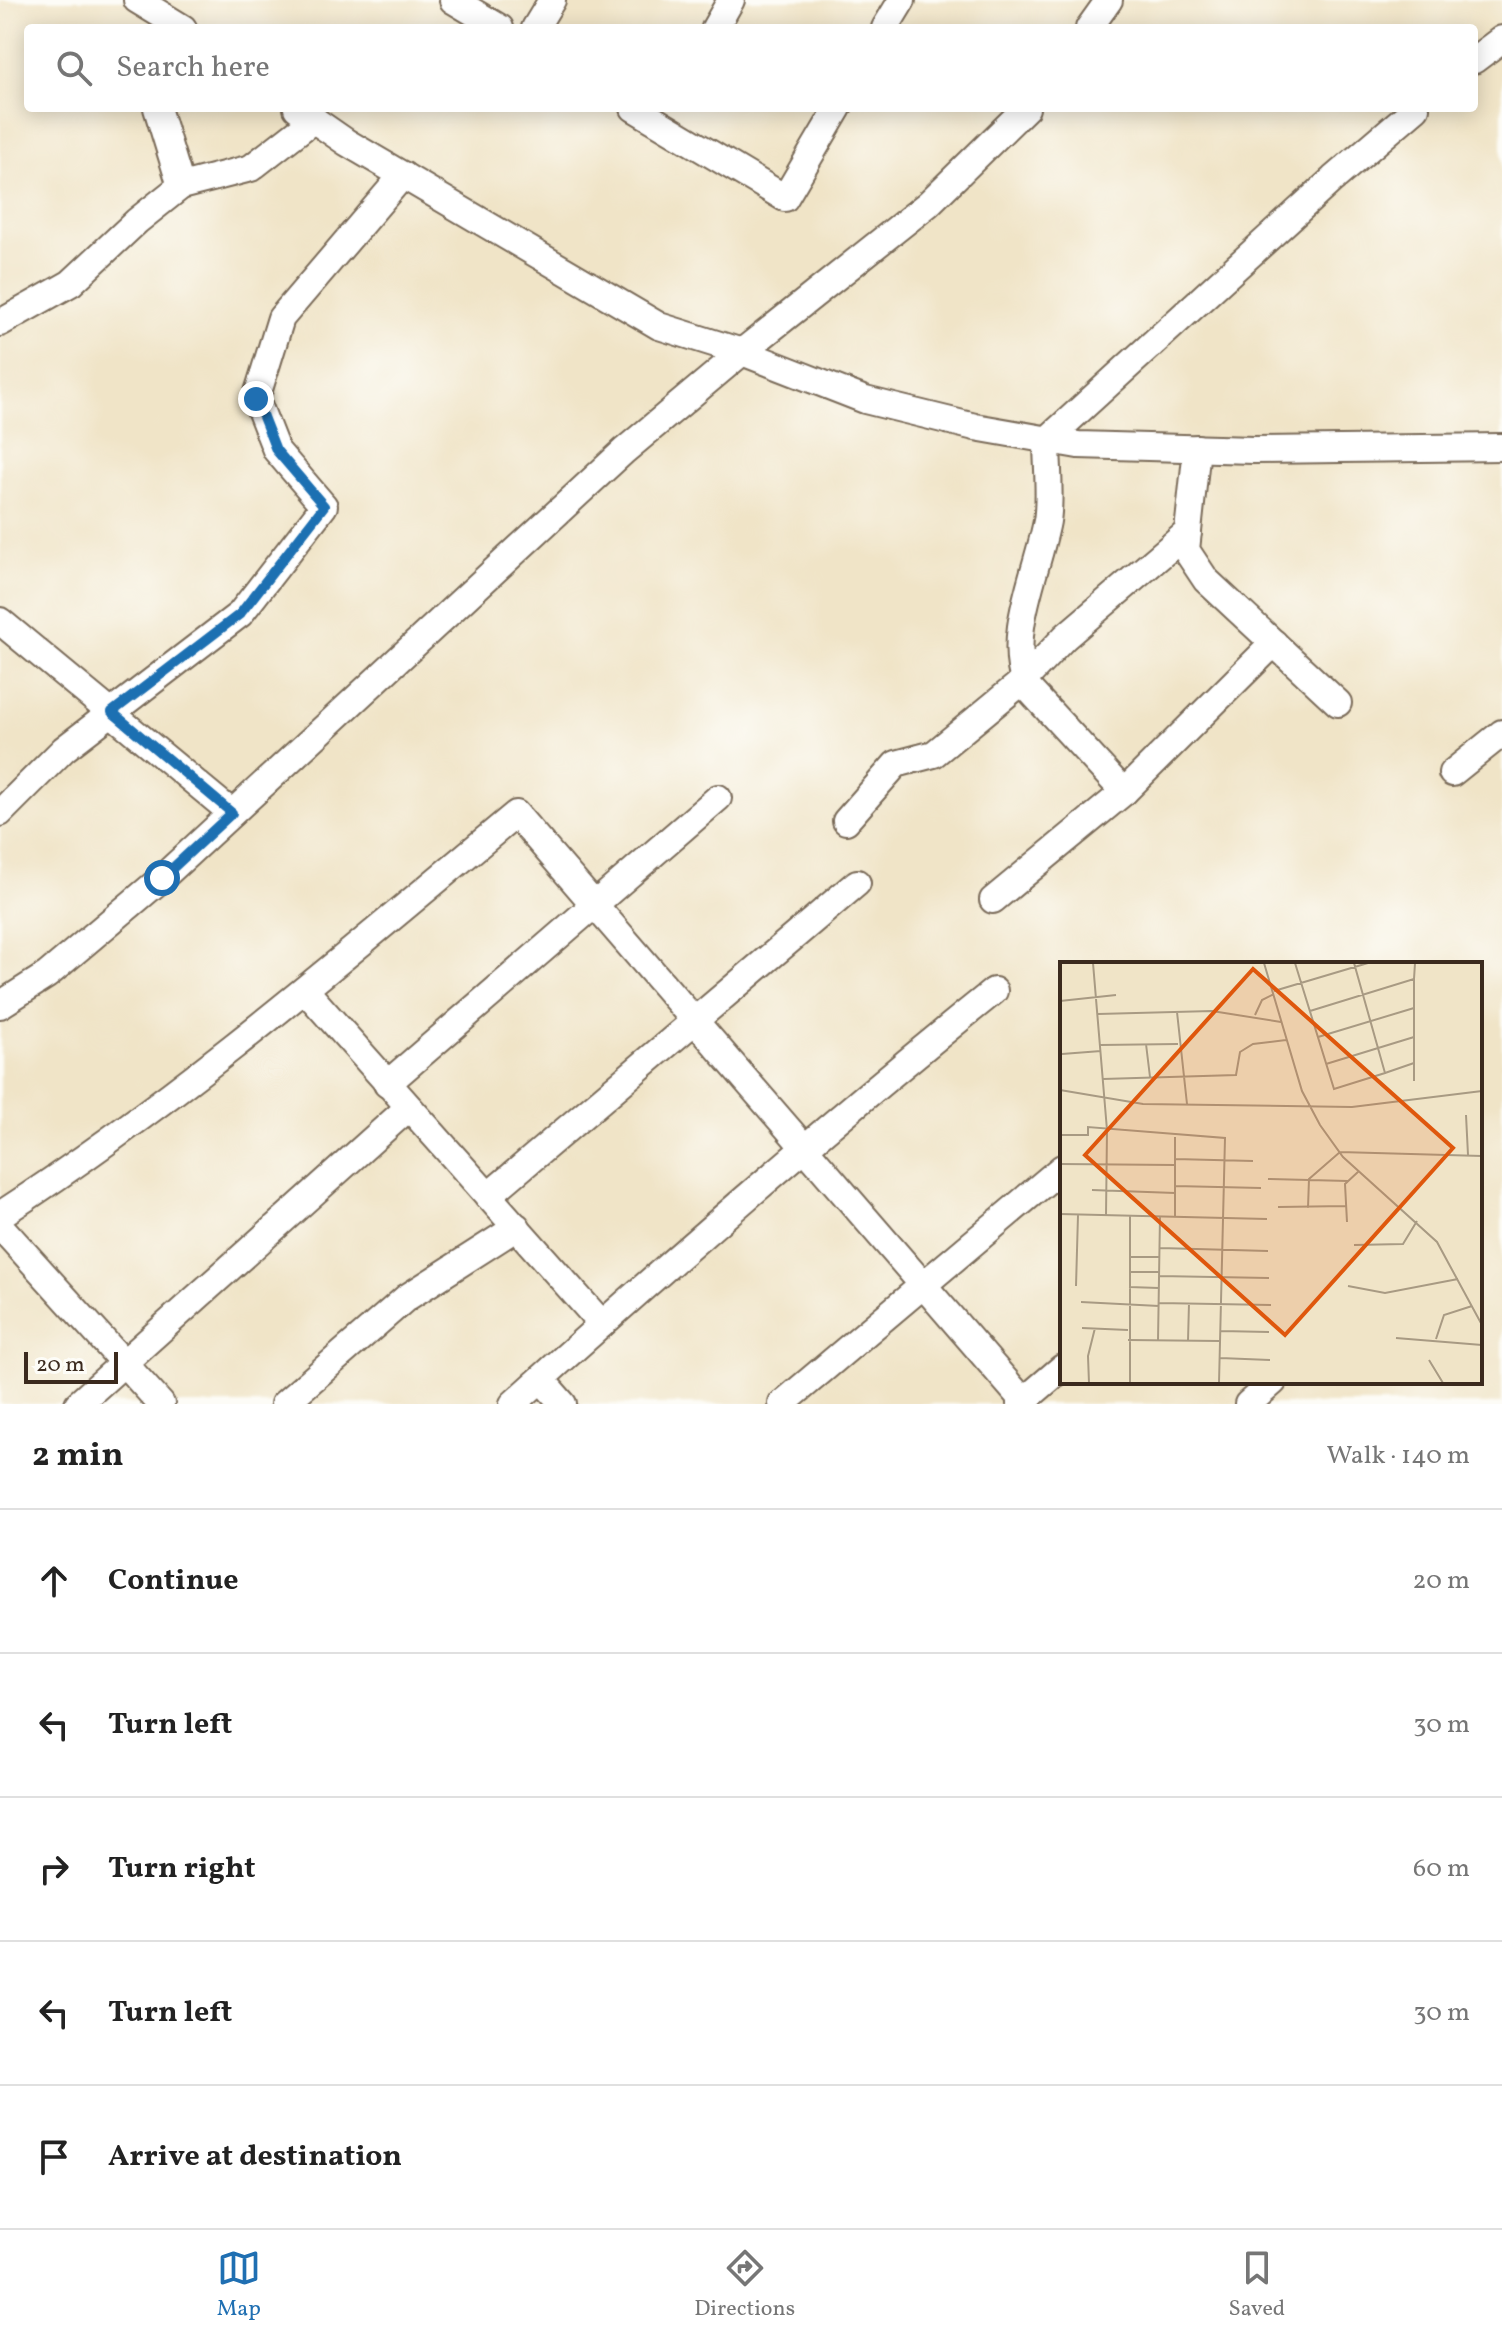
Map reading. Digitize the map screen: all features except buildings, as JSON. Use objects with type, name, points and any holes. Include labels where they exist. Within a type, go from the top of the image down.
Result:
[{"type":"street","points":[[137,0],[179,20]]},
{"type":"street","points":[[453,0],[493,24]]},
{"type":"street","points":[[537,24],[552,0]]},
{"type":"street","points":[[717,24],[731,0]]},
{"type":"street","points":[[887,24],[902,0]]},
{"type":"street","points":[[1092,24],[1109,0]]},
{"type":"street","points":[[1478,57],[1502,39]]},
{"type":"street","points":[[158,112],[181,186]]},
{"type":"street","points":[[663,115],[785,198],[836,112]]},
{"type":"street","points":[[0,1005],[47,975],[162,878],[624,451],[742,352],[928,204],[1022,112]]},
{"type":"street","points":[[1124,792],[1026,686],[1018,666],[1022,620],[1047,518],[1047,440],[1333,179],[1411,112]]},
{"type":"street","points":[[0,323],[71,283],[137,221],[181,186],[251,168],[306,114],[659,326],[742,352],[865,400],[975,427],[1078,445],[1197,448],[1502,447]]},
{"type":"street","points":[[0,813],[64,749],[240,614],[324,506],[276,450],[256,399],[281,318],[403,175]]},
{"type":"street","points":[[1197,448],[1186,550],[1206,580],[1338,703]]},
{"type":"street","points":[[846,821],[896,764],[934,754],[1024,680],[1065,637],[1188,532]]},
{"type":"street","points":[[0,621],[232,813]]},
{"type":"street","points":[[993,900],[1124,792],[1274,643]]},
{"type":"street","points":[[1452,773],[1502,733]]},
{"type":"street","points":[[387,1084],[718,798]]},
{"type":"street","points":[[0,1215],[224,1056],[516,814],[1023,1403],[1060,1370]]},
{"type":"street","points":[[488,1196],[857,883]]},
{"type":"street","points":[[305,990],[602,1324]]},
{"type":"street","points":[[513,1404],[805,1148],[994,991]]},
{"type":"street","points":[[78,1404],[408,1108]]},
{"type":"street","points":[[782,1404],[1060,1170]]},
{"type":"street","points":[[0,1226],[161,1404]]},
{"type":"street","points":[[284,1404],[406,1298],[517,1227]]},
{"type":"street","points":[[541,1379],[563,1404]]},
{"type":"street","points":[[1248,1404],[1271,1384]]},
{"type":"route","points":[[162,878],[232,813],[112,712],[240,614],[324,506],[276,450],[256,399]]}]
